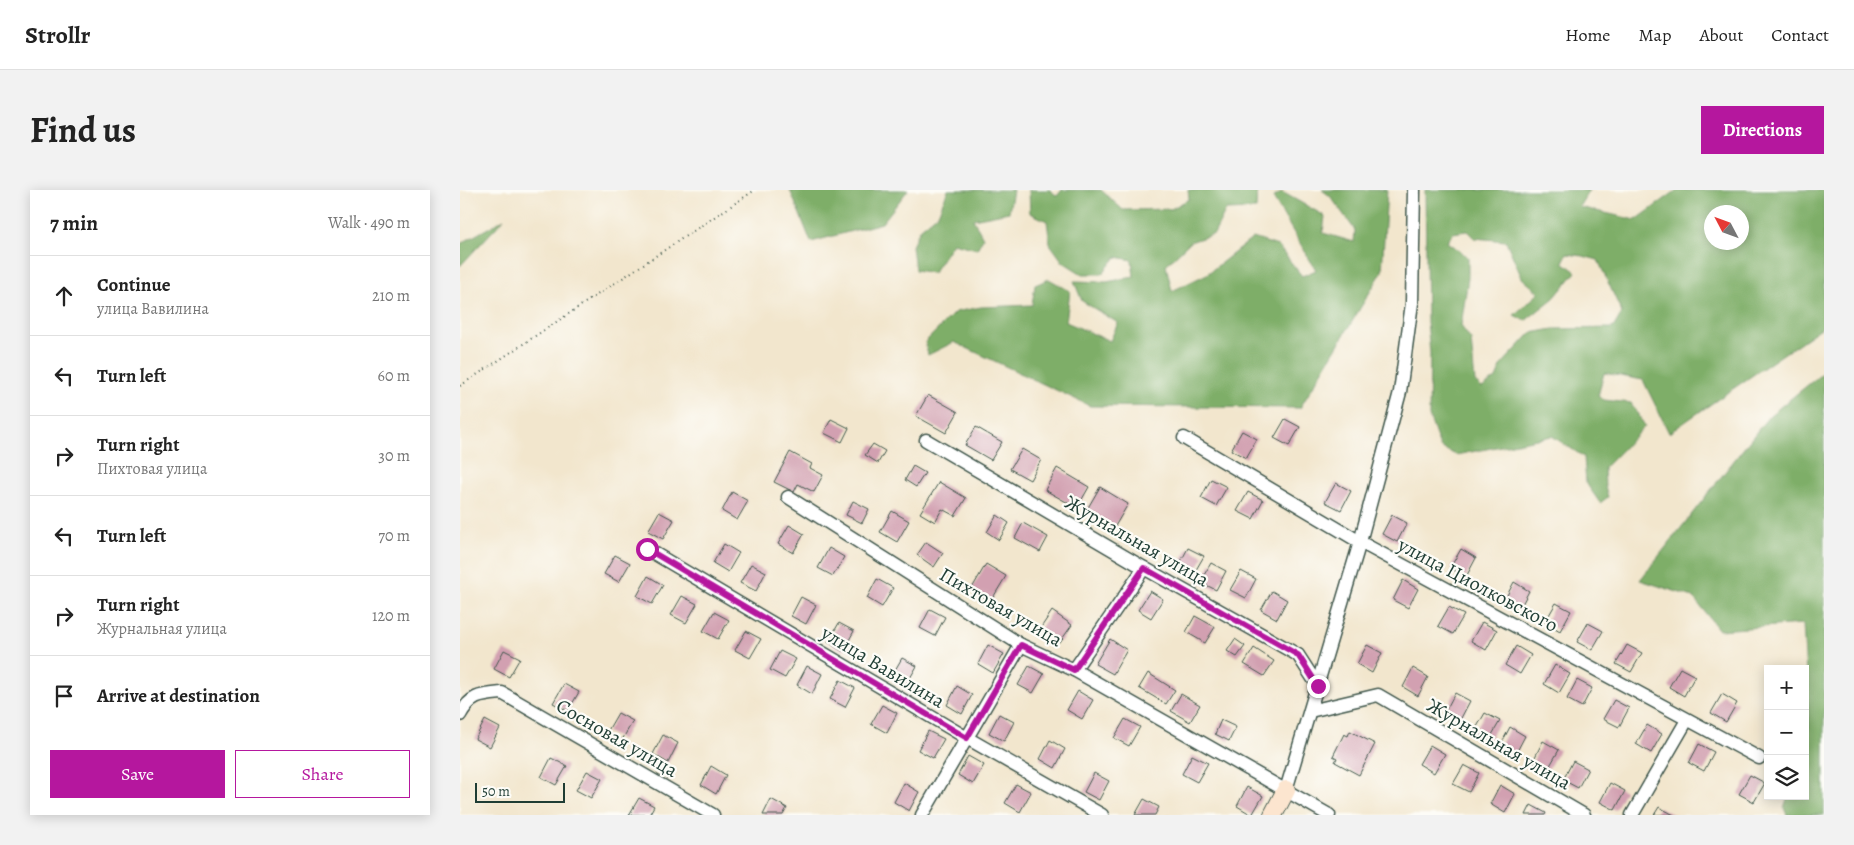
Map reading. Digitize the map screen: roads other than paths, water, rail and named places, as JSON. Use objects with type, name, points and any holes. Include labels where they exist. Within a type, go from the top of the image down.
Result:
[{"type":"street","points":[[1273,815],[1286,790],[1318,686],[1360,542],[1400,392],[1412,303],[1414,190]]},
{"type":"street","name":"улица Циолковского","points":[[1184,438],[1360,542],[1758,758]]},
{"type":"street","name":"Журнальная улица","points":[[926,440],[1144,568],[1298,655],[1318,686]]},
{"type":"street","name":"Пихтовая улица","points":[[788,498],[1021,645],[1074,670],[1330,815]]},
{"type":"street","name":"улица Вавилина","points":[[647,549],[967,738],[1102,815]]},
{"type":"street","points":[[1074,670],[1144,568]]},
{"type":"street","points":[[922,815],[1021,645]]},
{"type":"street","name":"Сосновая улица","points":[[460,715],[465,706],[478,695],[502,693],[713,815]]},
{"type":"street","name":"Журнальная улица","points":[[1310,711],[1378,694],[1584,815]]},
{"type":"street","points":[[1632,815],[1687,720]]}]
